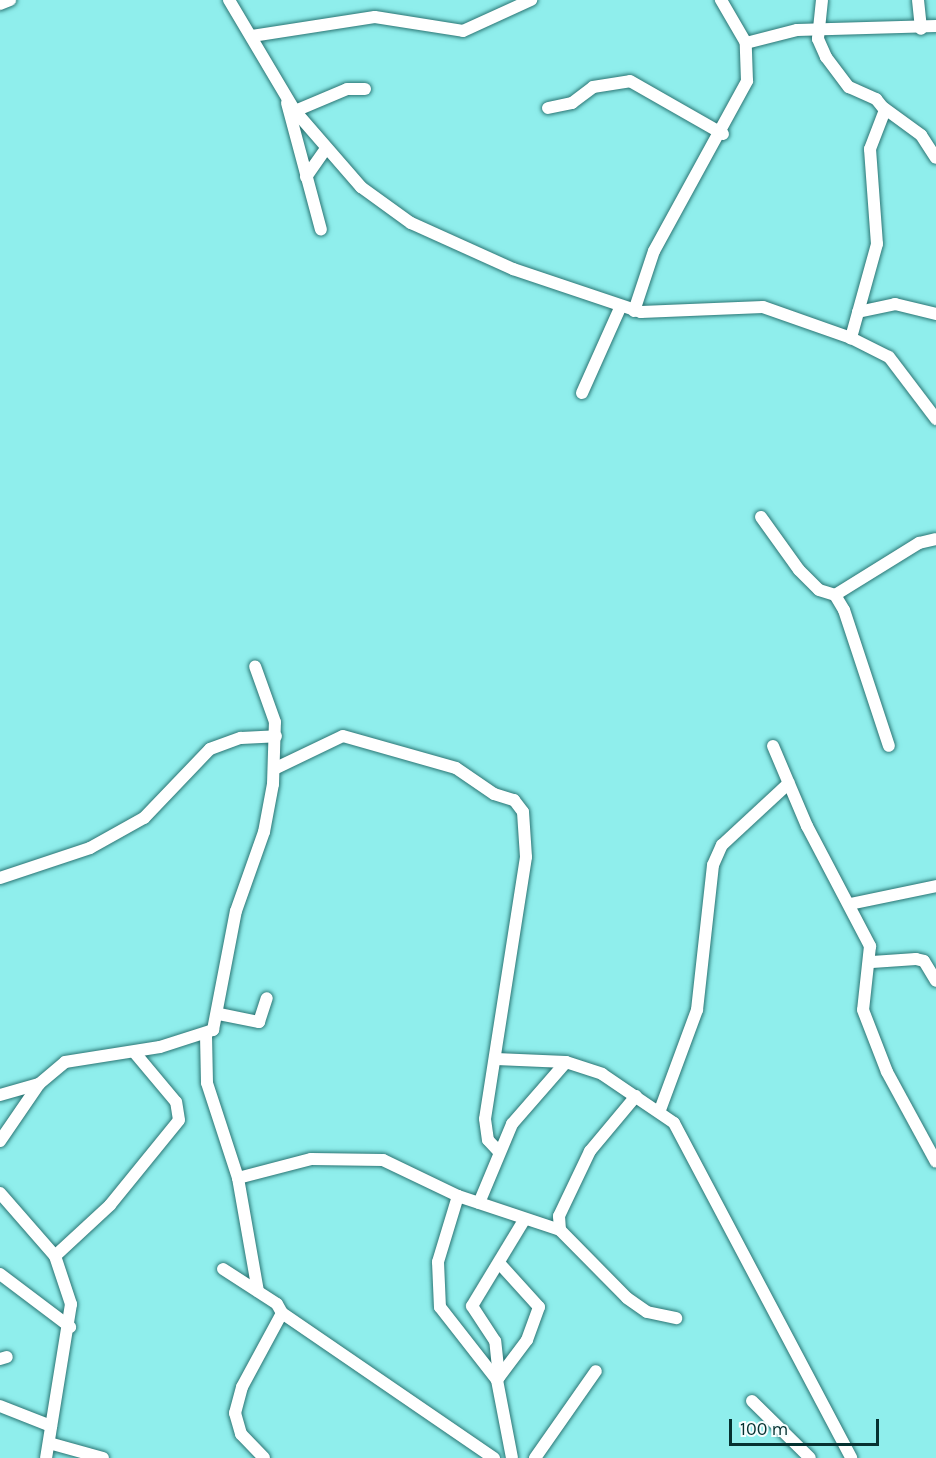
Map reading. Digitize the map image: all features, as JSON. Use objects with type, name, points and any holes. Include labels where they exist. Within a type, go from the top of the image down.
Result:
[{"type":"street","points":[[0,4],[10,0]]},
{"type":"street","points":[[229,0],[295,111],[361,187],[411,223],[513,269],[634,310],[763,308],[851,338],[890,357],[936,419]]},
{"type":"street","points":[[252,36],[375,17],[463,31],[531,0]]},
{"type":"street","points":[[634,310],[654,251],[723,134],[747,81],[746,43],[721,0]]},
{"type":"street","points":[[822,0],[820,45],[839,76],[921,135],[936,158]]},
{"type":"street","points":[[918,0],[921,29]]},
{"type":"street","points":[[746,43],[788,31],[921,29],[936,26]]},
{"type":"street","points":[[548,108],[572,103],[593,87],[630,81],[723,134]]},
{"type":"street","points":[[295,111],[347,89],[365,89]]},
{"type":"street","points":[[285,96],[321,230]]},
{"type":"street","points":[[851,338],[879,233],[870,154],[884,108]]},
{"type":"street","points":[[306,177],[326,148]]},
{"type":"street","points":[[858,312],[898,304],[936,314]]},
{"type":"street","points":[[582,393],[621,306]]},
{"type":"street","points":[[761,518],[806,577],[819,590],[836,595],[918,543],[936,539]]},
{"type":"street","points":[[836,595],[889,746]]},
{"type":"street","points":[[255,666],[272,708],[276,736],[274,769],[264,832],[236,911],[219,1014],[206,1035],[207,1083],[238,1178],[258,1291]]},
{"type":"street","points":[[0,878],[90,848],[149,814],[210,749],[241,738],[276,736]]},
{"type":"street","points":[[274,769],[343,736],[456,768],[519,806],[528,838],[485,1132],[499,1152]]},
{"type":"street","points":[[773,746],[789,783],[850,904],[872,962],[864,998],[866,1020],[887,1072],[936,1162]]},
{"type":"street","points":[[660,1110],[697,1010],[713,865],[722,845],[789,783]]},
{"type":"street","points":[[850,904],[936,886]]},
{"type":"street","points":[[872,962],[916,959],[936,981]]},
{"type":"street","points":[[219,1014],[260,1022],[267,998]]},
{"type":"street","points":[[0,1141],[39,1084],[65,1062],[134,1052],[206,1035]]},
{"type":"street","points":[[55,1256],[110,1205],[179,1120],[176,1102],[134,1052]]},
{"type":"street","points":[[496,1059],[566,1062],[602,1074],[660,1110],[674,1123],[850,1458]]},
{"type":"street","points":[[479,1203],[499,1152],[526,1102],[566,1062]]},
{"type":"street","points":[[0,1095],[39,1084]]},
{"type":"street","points":[[560,1230],[559,1216],[590,1151],[636,1096]]},
{"type":"street","points":[[238,1178],[345,1156],[383,1160],[458,1196],[524,1220],[560,1230],[627,1298],[647,1312],[676,1318]]},
{"type":"street","points":[[0,1193],[55,1256],[71,1304],[70,1328],[46,1458]]},
{"type":"street","points":[[458,1196],[438,1262],[440,1307],[498,1378]]},
{"type":"street","points":[[512,1458],[509,1419],[498,1378],[495,1341],[471,1306],[500,1264],[524,1220]]},
{"type":"street","points":[[498,1378],[527,1340],[539,1307],[500,1264]]},
{"type":"street","points":[[223,1269],[258,1291],[282,1313],[494,1458]]},
{"type":"street","points":[[0,1274],[70,1328]]},
{"type":"street","points":[[264,1458],[241,1434],[235,1413],[242,1387],[282,1313]]},
{"type":"street","points":[[535,1458],[596,1371]]},
{"type":"street","points":[[752,1401],[810,1458]]},
{"type":"street","points":[[0,1406],[51,1426]]},
{"type":"street","points":[[49,1443],[103,1458]]}]
